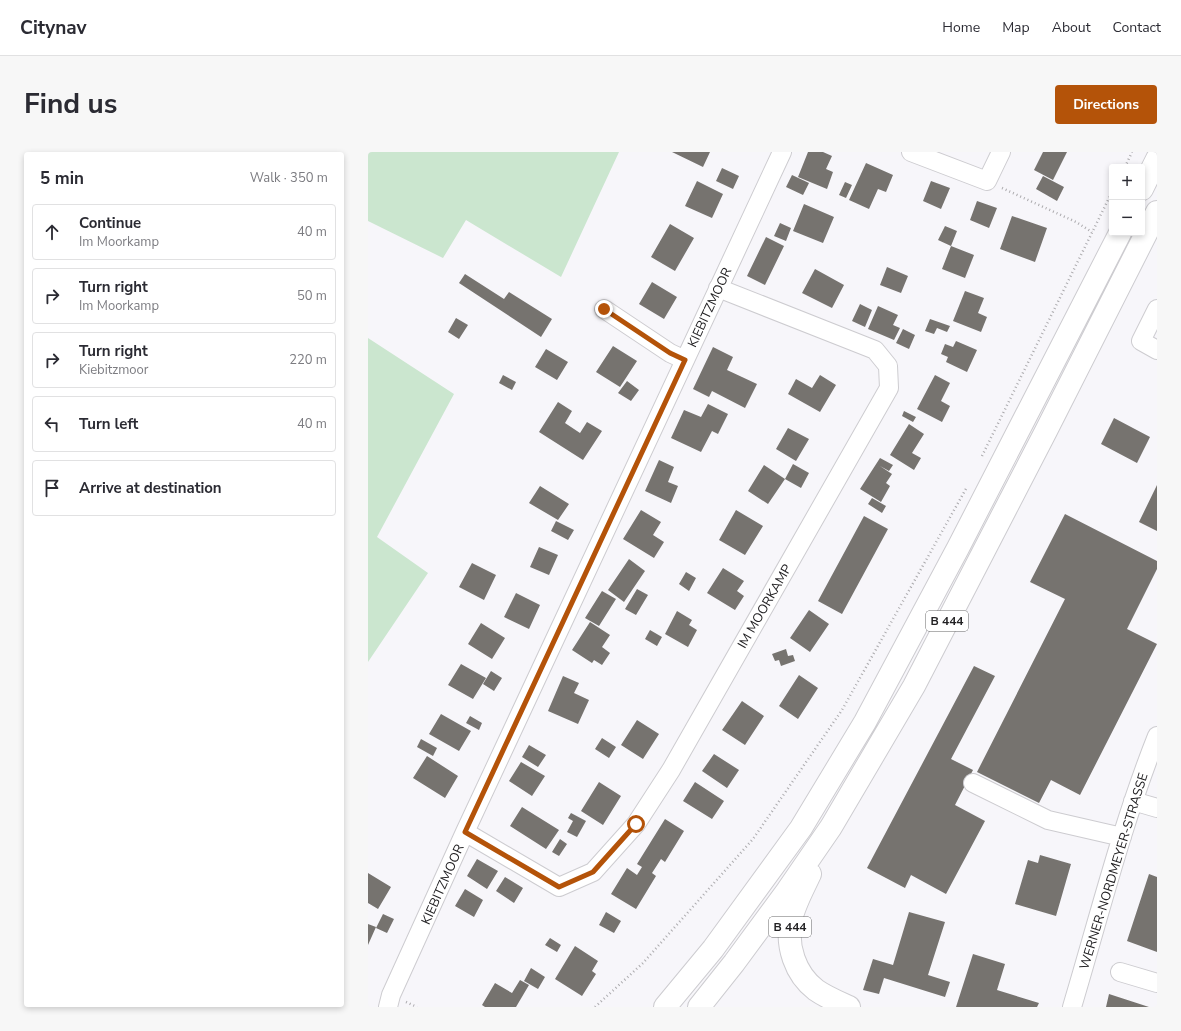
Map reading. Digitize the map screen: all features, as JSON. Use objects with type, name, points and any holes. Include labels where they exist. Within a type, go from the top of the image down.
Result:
[{"type":"highway","points":[[1145,183],[1157,159]]},
{"type":"highway","name":"B 444","points":[[699,1007],[769,915],[831,827],[914,686],[1157,212]]},
{"type":"highway","name":"B 444","points":[[670,1001],[713,949],[801,828],[865,722],[958,548],[1118,236]]},
{"type":"highway","name":"B 444","points":[[831,827],[794,909],[790,931],[790,943],[796,965],[808,982],[824,995],[849,1007]]},
{"type":"highway","points":[[653,1007],[670,1001]]},
{"type":"street","name":"KIEBITZMOOR","points":[[388,1007],[465,832],[782,152]]},
{"type":"street","points":[[912,152],[987,181],[1001,152]]},
{"type":"street","name":"IM MOORKAMP","points":[[465,832],[559,887],[593,872],[636,824],[671,770],[889,388],[888,366],[875,350],[718,288]]},
{"type":"street","points":[[604,309],[670,353],[685,360]]},
{"type":"street","points":[[1157,309],[1141,341],[1157,350]]},
{"type":"street","name":"WERNER-NORDMEYER-STRASSE","points":[[1072,1007],[1133,801],[1157,736]]},
{"type":"street","points":[[973,783],[1048,820],[1122,837]]},
{"type":"street","points":[[1133,801],[1157,808]]},
{"type":"street","points":[[1120,972],[1157,983]]},
{"type":"path","points":[[1126,164],[1132,152]]},
{"type":"path","points":[[987,181],[1076,222],[1092,232]]},
{"type":"path","points":[[980,461],[1109,198]]},
{"type":"path","points":[[595,1007],[643,963],[753,839],[842,710],[969,482]]},
{"type":"green space","points":[[368,152],[619,152],[561,277],[466,220],[443,258],[368,221]]},
{"type":"green space","points":[[368,338],[454,394],[377,537],[428,573],[368,662]]},
{"type":"building","points":[[672,152],[710,152],[703,167]]},
{"type":"building","points":[[808,152],[823,152],[832,156],[826,169],[833,172],[827,189],[798,177]]},
{"type":"building","points":[[1043,152],[1067,152],[1053,180],[1034,170]]},
{"type":"building","points":[[866,163],[893,175],[886,192],[878,189],[869,209],[849,200]]},
{"type":"building","points":[[722,168],[739,176],[733,189],[716,181]]},
{"type":"building","points":[[792,175],[809,183],[803,195],[786,187]]},
{"type":"building","points":[[1043,176],[1064,187],[1057,201],[1036,189]]},
{"type":"building","points":[[697,181],[723,194],[712,218],[685,206]]},
{"type":"building","points":[[931,181],[950,188],[941,209],[923,201]]},
{"type":"building","points":[[845,182],[852,185],[846,198],[839,195]]},
{"type":"building","points":[[977,201],[997,208],[989,228],[970,220]]},
{"type":"building","points":[[804,204],[834,217],[823,243],[793,231]]},
{"type":"building","points":[[1012,216],[1047,228],[1035,262],[1000,249]]},
{"type":"building","points":[[780,223],[791,228],[786,241],[774,236]]},
{"type":"building","points":[[670,224],[694,238],[675,271],[651,257]]},
{"type":"building","points":[[945,226],[957,231],[951,246],[938,240]]},
{"type":"building","points":[[766,237],[784,246],[765,285],[747,276]]},
{"type":"building","points":[[951,246],[974,255],[965,278],[942,269]]},
{"type":"building","points":[[887,267],[908,276],[901,293],[880,285]]},
{"type":"building","points":[[815,269],[844,285],[832,308],[802,293]]},
{"type":"building","points":[[465,274],[504,299],[509,292],[552,319],[541,337],[459,283]]},
{"type":"building","points":[[652,282],[677,297],[664,319],[639,304]]},
{"type":"building","points":[[965,291],[984,298],[978,313],[987,317],[981,332],[953,321]]},
{"type":"building","points":[[860,304],[872,310],[865,327],[852,321]]},
{"type":"building","points":[[878,306],[898,315],[893,325],[900,328],[894,340],[868,329]]},
{"type":"building","points":[[456,318],[468,325],[459,339],[448,332]]},
{"type":"building","points":[[930,319],[950,326],[947,332],[937,328],[934,334],[925,331]]},
{"type":"building","points":[[903,329],[915,335],[909,349],[896,343]]},
{"type":"building","points":[[956,341],[977,350],[967,372],[946,362],[948,357],[941,354],[945,344],[953,347]]},
{"type":"building","points":[[613,346],[637,361],[620,387],[596,372]]},
{"type":"building","points":[[713,347],[733,357],[727,370],[757,384],[745,408],[712,391],[709,397],[693,389]]},
{"type":"building","points":[[546,349],[568,362],[557,380],[535,367]]},
{"type":"building","points":[[503,375],[516,382],[512,390],[499,383]]},
{"type":"building","points":[[820,375],[836,385],[820,412],[788,394],[796,379],[812,388]]},
{"type":"building","points":[[935,375],[950,383],[941,401],[950,406],[942,422],[917,409]]},
{"type":"building","points":[[627,381],[639,390],[631,401],[618,393]]},
{"type":"building","points":[[558,402],[572,411],[565,423],[580,433],[587,422],[602,431],[583,460],[539,432]]},
{"type":"building","points":[[708,404],[728,414],[718,434],[712,431],[701,452],[671,438],[684,410],[701,417]]},
{"type":"building","points":[[904,411],[916,417],[913,422],[902,416]]},
{"type":"building","points":[[1114,418],[1150,437],[1137,463],[1101,444]]},
{"type":"building","points":[[909,424],[924,434],[912,453],[921,458],[914,470],[890,455]]},
{"type":"building","points":[[788,428],[809,439],[796,461],[776,449]]},
{"type":"building","points":[[880,458],[893,465],[889,471],[880,466],[892,474],[886,483],[890,486],[881,502],[860,489]]},
{"type":"building","points":[[659,460],[674,467],[668,482],[678,486],[671,503],[645,491]]},
{"type":"building","points":[[793,464],[809,473],[801,488],[785,479]]},
{"type":"building","points":[[764,465],[785,479],[768,504],[748,491]]},
{"type":"building","points":[[1157,485],[1157,531],[1139,522]]},
{"type":"building","points":[[540,486],[569,504],[558,520],[529,503]]},
{"type":"building","points":[[872,498],[886,506],[882,513],[868,504]]},
{"type":"building","points":[[641,510],[661,522],[653,535],[664,542],[654,558],[623,539]]},
{"type":"building","points":[[736,510],[763,526],[745,555],[719,540]]},
{"type":"building","points":[[1065,514],[1157,561],[1157,569],[1127,629],[1157,644],[1080,795],[1051,780],[1039,803],[977,772],[1065,599],[1030,582]]},
{"type":"building","points":[[864,516],[888,529],[842,614],[818,601]]},
{"type":"building","points":[[556,521],[574,530],[568,540],[551,531]]},
{"type":"building","points":[[539,547],[558,555],[549,575],[530,567]]},
{"type":"building","points":[[629,559],[645,571],[624,602],[608,590]]},
{"type":"building","points":[[472,563],[496,575],[484,600],[459,587]]},
{"type":"building","points":[[723,568],[744,581],[737,591],[744,596],[735,610],[707,593]]},
{"type":"building","points":[[686,572],[696,578],[689,591],[679,584]]},
{"type":"building","points":[[637,589],[648,595],[636,615],[625,609]]},
{"type":"building","points":[[602,591],[616,599],[599,626],[585,618]]},
{"type":"building","points":[[516,593],[540,605],[529,629],[504,617]]},
{"type":"building","points":[[809,610],[829,624],[810,652],[790,638]]},
{"type":"building","points":[[677,611],[692,620],[689,625],[697,630],[688,647],[665,634]]},
{"type":"building","points":[[590,622],[610,635],[602,647],[610,653],[602,665],[594,660],[592,663],[572,650]]},
{"type":"building","points":[[481,623],[505,638],[492,659],[468,644]]},
{"type":"building","points":[[650,630],[662,637],[657,646],[645,639]]},
{"type":"building","points":[[786,649],[788,656],[793,655],[795,661],[781,666],[779,660],[775,661],[772,654]]},
{"type":"building","points":[[461,664],[486,678],[473,699],[448,685]]},
{"type":"building","points":[[974,666],[995,676],[951,759],[973,770],[955,805],[985,821],[946,894],[911,875],[905,888],[867,868]]},
{"type":"building","points":[[491,671],[502,678],[494,691],[483,684]]},
{"type":"building","points":[[799,675],[818,688],[798,719],[779,706]]},
{"type":"building","points":[[563,676],[579,683],[574,693],[589,700],[578,724],[548,711]]},
{"type":"building","points":[[742,701],[764,716],[745,745],[722,730]]},
{"type":"building","points":[[441,714],[471,731],[459,751],[429,734]]},
{"type":"building","points":[[470,716],[482,723],[479,730],[466,723]]},
{"type":"building","points":[[637,720],[659,734],[643,759],[621,745]]},
{"type":"building","points":[[602,738],[616,747],[609,758],[595,749]]},
{"type":"building","points":[[421,739],[437,748],[433,756],[417,747]]},
{"type":"building","points":[[529,745],[546,755],[538,767],[522,757]]},
{"type":"building","points":[[714,754],[739,770],[727,788],[702,771]]},
{"type":"building","points":[[427,756],[458,776],[445,798],[413,778]]},
{"type":"building","points":[[521,762],[545,776],[532,796],[509,781]]},
{"type":"building","points":[[599,782],[621,796],[603,825],[581,811]]},
{"type":"building","points":[[695,782],[724,801],[712,819],[683,801]]},
{"type":"building","points":[[522,807],[559,830],[546,849],[510,826]]},
{"type":"building","points":[[571,813],[586,821],[577,837],[567,832],[573,821],[568,818]]},
{"type":"building","points":[[665,819],[684,831],[665,862],[661,859],[652,873],[656,876],[636,909],[611,894],[627,868],[637,875],[642,867],[637,864]]},
{"type":"building","points":[[560,839],[567,844],[559,856],[552,852]]},
{"type":"building","points":[[1040,855],[1071,864],[1056,916],[1015,904],[1028,860],[1038,863]]},
{"type":"building","points":[[477,859],[498,871],[487,889],[467,876]]},
{"type":"building","points":[[368,873],[391,887],[378,909],[368,903]]},
{"type":"building","points":[[1149,874],[1157,877],[1157,952],[1127,941]]},
{"type":"building","points":[[505,877],[523,888],[514,903],[496,891]]},
{"type":"building","points":[[465,889],[483,900],[474,917],[455,906]]},
{"type":"building","points":[[606,912],[621,921],[614,933],[599,925]]},
{"type":"building","points":[[909,912],[945,922],[928,975],[950,982],[945,997],[884,978],[879,994],[863,990],[873,959],[893,965]]},
{"type":"building","points":[[383,914],[394,919],[387,933],[376,928]]},
{"type":"building","points":[[368,924],[376,927],[368,945]]},
{"type":"building","points":[[550,938],[561,945],[557,952],[545,945]]},
{"type":"building","points":[[575,946],[598,961],[592,971],[596,974],[582,996],[555,979]]},
{"type":"building","points":[[973,954],[1005,964],[997,990],[1039,1003],[1037,1007],[956,1007]]},
{"type":"building","points":[[531,968],[545,977],[538,989],[524,981]]},
{"type":"building","points":[[520,980],[529,985],[516,1007],[485,1007],[482,1005],[495,983],[512,993]]},
{"type":"building","points":[[1109,994],[1149,1007],[1106,1007]]},
{"type":"route","points":[[604,309],[670,353],[685,360],[465,832],[559,887],[593,872],[636,824]]}]
